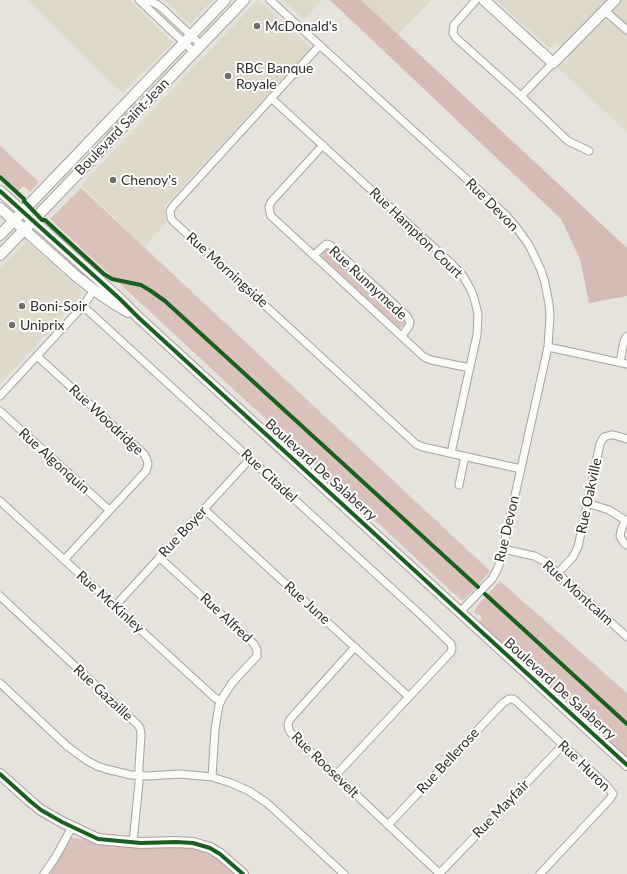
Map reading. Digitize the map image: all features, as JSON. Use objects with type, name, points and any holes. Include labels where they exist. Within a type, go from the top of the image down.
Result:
[{"type":"street","points":[[139,0],[184,43],[197,48]]},
{"type":"street","points":[[148,0],[163,9],[191,35],[197,48]]},
{"type":"street","name":"Boulevard Saint-Jean","points":[[0,235],[225,0]]},
{"type":"street","name":"Boulevard Saint-Jean","points":[[0,255],[244,0]]},
{"type":"street","name":"Rue Devon","points":[[270,0],[510,220],[522,235],[535,256],[545,283],[550,316],[548,347],[499,566],[494,576],[460,612]]},
{"type":"street","points":[[476,0],[455,23],[453,30],[454,36],[568,141],[589,151]]},
{"type":"street","points":[[484,0],[553,63]]},
{"type":"street","points":[[520,96],[615,0]]},
{"type":"street","points":[[605,10],[627,30]]},
{"type":"street","name":"Rue Morningside","points":[[320,45],[173,206],[170,211],[171,218],[416,444],[423,447],[521,469]]},
{"type":"street","name":"Rue Hampton Court","points":[[271,98],[452,264],[467,283],[474,298],[478,314],[477,335],[451,453]]},
{"type":"street","name":"Rue Runnymede","points":[[323,145],[271,202],[269,207],[271,216],[424,357],[470,368]]},
{"type":"street","name":"Boulevard De Salaberry","points":[[0,191],[120,299],[627,765]]},
{"type":"street","name":"Boulevard De Salaberry","points":[[0,208],[76,276],[116,305],[139,318]]},
{"type":"street","name":"Rue Runnymede","points":[[314,256],[325,245],[327,244],[330,246],[407,316],[410,322],[402,336]]},
{"type":"street","points":[[0,396],[83,306],[94,290]]},
{"type":"street","name":"Rue Citadel","points":[[83,306],[451,644],[451,652],[409,697]]},
{"type":"street","points":[[548,347],[623,363],[624,341],[627,336]]},
{"type":"street","name":"Rue Woodridge","points":[[37,356],[146,457],[148,464],[146,471],[64,560]]},
{"type":"street","name":"Rue Algonquin","points":[[0,411],[109,510]]},
{"type":"street","name":"Rue Oakville","points":[[558,573],[576,552],[602,440],[604,437],[611,435],[627,439]]},
{"type":"street","points":[[460,485],[465,456]]},
{"type":"street","name":"Rue Boyer","points":[[115,606],[250,459]]},
{"type":"street","name":"Rue McKinley","points":[[0,500],[64,560],[221,701]]},
{"type":"street","points":[[587,503],[609,510],[626,521],[620,536],[627,545]]},
{"type":"street","name":"Rue June","points":[[204,509],[409,697]]},
{"type":"street","name":"Rue Montcalm","points":[[503,549],[537,557],[547,563],[627,637]]},
{"type":"street","name":"Rue Alfred","points":[[159,557],[256,647],[258,653],[257,656],[232,683],[221,701],[216,722],[212,777]]},
{"type":"street","name":"Rue Gazaille","points":[[0,596],[140,728],[139,783],[133,842]]},
{"type":"street","name":"Rue Roosevelt","points":[[355,647],[292,717],[288,725],[289,730],[440,874]]},
{"type":"street","points":[[0,684],[67,746],[86,760],[106,769],[131,775],[180,774],[212,777],[231,783],[258,796],[344,874]]},
{"type":"street","points":[[336,775],[409,697]]},
{"type":"street","name":"Rue Huron","points":[[509,699],[516,701],[606,785],[613,795],[540,874]]},
{"type":"street","name":"Rue Bellerose","points":[[388,825],[503,703],[509,699]]},
{"type":"street","name":"Rue Mayfair","points":[[440,874],[562,745]]},
{"type":"street","points":[[0,774],[35,806],[72,827],[98,839],[133,842],[193,843],[210,848],[220,854],[243,874]]},
{"type":"street","points":[[44,874],[72,827]]},
{"type":"shaded area","points":[[27,0],[129,0],[173,43],[123,92],[118,89]]},
{"type":"shaded area","points":[[165,0],[213,0],[190,24],[188,21],[186,22]]},
{"type":"shaded area","points":[[258,0],[309,46],[310,49],[170,200],[165,206],[166,223],[144,247],[81,185]]},
{"type":"shaded area","points":[[283,0],[322,0],[304,20]]},
{"type":"shaded area","points":[[330,0],[361,0],[627,248],[627,296],[589,303],[580,259],[561,219]]},
{"type":"shaded area","points":[[361,0],[432,0],[398,35]]},
{"type":"shaded area","points":[[496,0],[627,0],[627,132],[557,67],[570,58],[557,43],[552,47],[548,47]]},
{"type":"shaded area","points":[[134,102],[135,103],[101,141],[117,120]]},
{"type":"shaded area","points":[[0,146],[39,182],[30,192],[23,186],[17,192],[0,174]]},
{"type":"shaded area","points":[[81,188],[490,571],[475,589],[462,601],[50,219]]},
{"type":"shaded area","points":[[26,241],[82,291],[80,297],[0,384],[0,269]]},
{"type":"shaded area","points":[[325,249],[330,250],[405,319],[405,325],[400,328],[397,326],[322,257],[322,252]]},
{"type":"shaded area","points":[[500,581],[627,693],[627,759],[479,624],[482,618],[480,615],[474,613],[476,607]]},
{"type":"shaded area","points":[[71,837],[131,847],[190,848],[212,853],[238,874],[50,874]]},
{"type":"cycle path","points":[[0,177],[24,199],[24,201],[42,220],[45,220],[104,274],[112,279],[141,285],[165,301],[478,587]]},
{"type":"cycle path","points":[[0,191],[120,299],[627,765]]},
{"type":"cycle path","points":[[485,594],[627,724]]},
{"type":"cycle path","points":[[0,774],[41,810],[98,839],[141,843],[193,843],[210,848],[220,854],[243,874]]},
{"type":"place","name":"McDonald's","points":[[257,26]]},
{"type":"place","name":"RBC Banque Royale","points":[[228,76]]},
{"type":"place","name":"Chenoy's","points":[[113,180]]},
{"type":"place","name":"Boni-Soir","points":[[22,306]]},
{"type":"place","name":"Uniprix","points":[[12,325]]}]
